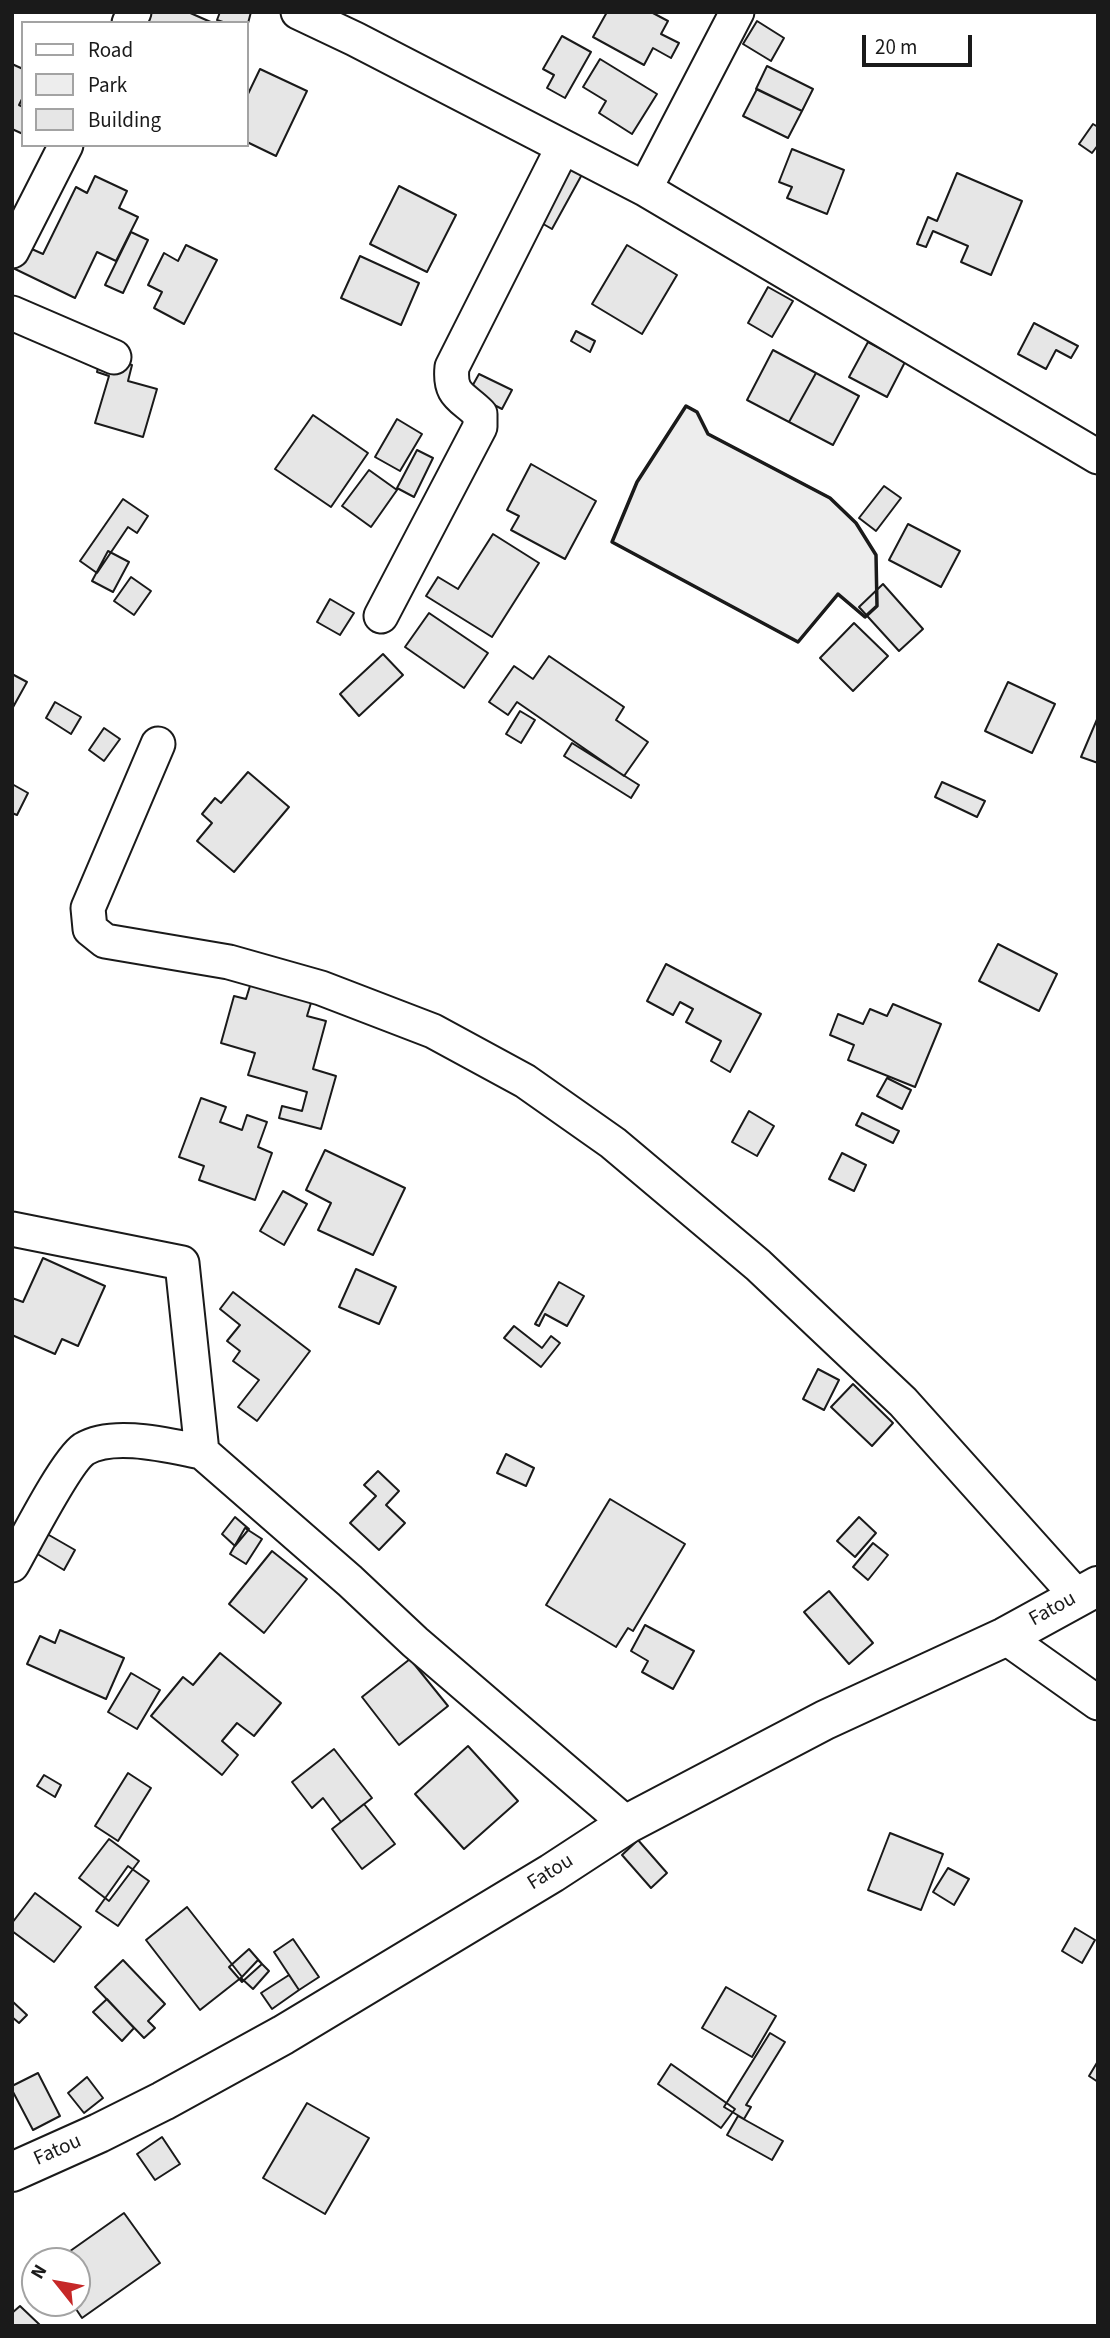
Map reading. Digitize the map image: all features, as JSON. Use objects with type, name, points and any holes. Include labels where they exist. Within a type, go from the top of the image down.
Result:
[{"type":"street","points":[[298,12],[645,189],[1098,457]]},
{"type":"street","points":[[645,189],[737,12]]},
{"type":"street","points":[[12,251],[65,147]]},
{"type":"street","points":[[381,616],[480,427],[480,414],[455,393],[450,381],[452,367],[563,147]]},
{"type":"street","points":[[12,313],[114,357]]},
{"type":"street","points":[[158,744],[88,908],[90,929],[105,941],[229,962],[321,988],[433,1031],[525,1081],[613,1143],[758,1265],[903,1402],[1088,1591]]},
{"type":"street","points":[[12,1229],[182,1263],[202,1452]]},
{"type":"street","points":[[12,1564],[63,1476],[83,1450],[103,1442],[142,1442],[202,1452],[350,1581],[415,1642],[627,1824]]},
{"type":"street","name":"Fatou","points":[[12,2172],[163,2101],[283,2035],[435,1945],[627,1824],[825,1720],[1005,1637],[1088,1591]]},
{"type":"street","points":[[1005,1637],[1098,1703]]},
{"type":"green space","points":[[686,406],[697,412],[708,434],[830,498],[856,523],[876,555],[877,606],[865,617],[838,595],[798,642],[612,542],[637,482]]},
{"type":"building","points":[[152,12],[188,12],[208,21],[148,21]]},
{"type":"building","points":[[220,12],[251,12],[248,23],[248,21],[217,20]]},
{"type":"building","points":[[607,12],[651,12],[668,21],[661,34],[679,43],[671,58],[653,48],[644,65],[593,37]]},
{"type":"building","points":[[757,21],[784,38],[771,61],[743,44]]},
{"type":"building","points":[[562,36],[591,52],[565,98],[547,88],[554,75],[543,69]]},
{"type":"building","points":[[600,59],[657,94],[632,134],[599,113],[606,101],[583,87]]},
{"type":"building","points":[[12,64],[21,68],[21,133],[12,129]]},
{"type":"building","points":[[767,66],[813,89],[802,111],[756,89]]},
{"type":"building","points":[[260,69],[307,91],[276,156],[248,142],[248,94]]},
{"type":"building","points":[[757,89],[802,111],[788,138],[743,116]]},
{"type":"building","points":[[1093,124],[1098,127],[1098,145],[1092,153],[1079,144]]},
{"type":"building","points":[[792,149],[844,170],[827,214],[787,198],[792,187],[779,182]]},
{"type":"building","points":[[563,157],[585,169],[552,229],[531,217]]},
{"type":"building","points":[[957,173],[1022,201],[991,275],[961,262],[968,246],[933,231],[926,247],[917,244],[928,217],[937,221]]},
{"type":"building","points":[[95,176],[127,191],[119,208],[138,217],[116,261],[97,252],[75,298],[13,268],[25,246],[43,254],[76,187],[87,193]]},
{"type":"building","points":[[399,186],[456,215],[427,272],[370,244]]},
{"type":"building","points":[[131,232],[148,240],[123,293],[105,285]]},
{"type":"building","points":[[186,245],[217,260],[184,324],[154,308],[162,292],[148,285],[164,253],[178,261]]},
{"type":"building","points":[[627,245],[677,275],[642,334],[592,304]]},
{"type":"building","points":[[360,256],[419,283],[401,325],[341,298]]},
{"type":"building","points":[[768,287],[793,301],[772,337],[748,323]]},
{"type":"building","points":[[1034,323],[1078,346],[1071,358],[1056,350],[1046,369],[1018,354]]},
{"type":"building","points":[[576,331],[595,341],[590,352],[571,341]]},
{"type":"building","points":[[868,342],[905,362],[887,397],[849,377]]},
{"type":"building","points":[[773,350],[816,373],[789,422],[747,400]]},
{"type":"building","points":[[101,356],[132,365],[128,381],[157,389],[143,437],[95,423],[109,376],[97,372]]},
{"type":"building","points":[[816,373],[859,396],[833,445],[789,422]]},
{"type":"building","points":[[479,374],[512,390],[502,409],[469,392]]},
{"type":"building","points":[[313,415],[368,453],[331,507],[275,469]]},
{"type":"building","points":[[397,419],[422,434],[400,471],[375,457]]},
{"type":"building","points":[[417,450],[433,458],[414,497],[397,488]]},
{"type":"building","points":[[531,464],[596,501],[565,559],[511,530],[519,516],[507,510]]},
{"type":"building","points":[[369,470],[397,490],[371,527],[342,506]]},
{"type":"building","points":[[884,486],[901,498],[876,531],[859,518]]},
{"type":"building","points":[[123,499],[148,516],[137,533],[128,527],[97,573],[80,561]]},
{"type":"building","points":[[908,524],[960,551],[941,587],[889,560]]},
{"type":"building","points":[[493,534],[539,563],[492,637],[426,596],[438,577],[458,589]]},
{"type":"building","points":[[108,551],[129,562],[113,592],[92,581]]},
{"type":"building","points":[[131,577],[151,591],[134,615],[114,601]]},
{"type":"building","points":[[883,584],[923,629],[899,651],[859,607]]},
{"type":"building","points":[[330,599],[354,613],[340,635],[317,622]]},
{"type":"building","points":[[429,613],[488,653],[464,688],[405,647]]},
{"type":"building","points":[[854,623],[888,656],[853,691],[820,658]]},
{"type":"building","points":[[383,654],[403,675],[359,716],[340,694]]},
{"type":"building","points":[[549,656],[624,707],[616,720],[648,742],[624,776],[517,702],[508,715],[489,702],[514,666],[533,679]]},
{"type":"building","points":[[12,674],[27,682],[12,709]]},
{"type":"building","points":[[1008,682],[1055,704],[1032,753],[985,731]]},
{"type":"building","points":[[55,702],[81,717],[71,734],[46,718]]},
{"type":"building","points":[[520,711],[535,720],[521,743],[506,734]]},
{"type":"building","points":[[1098,717],[1098,763],[1081,757]]},
{"type":"building","points":[[104,728],[120,739],[104,761],[89,750]]},
{"type":"building","points":[[572,743],[639,785],[631,798],[564,756]]},
{"type":"building","points":[[248,772],[289,807],[234,872],[197,841],[212,823],[202,814],[215,798],[221,803]]},
{"type":"building","points":[[942,782],[985,801],[977,817],[935,797]]},
{"type":"building","points":[[12,784],[28,793],[17,815],[12,813]]},
{"type":"building","points":[[998,944],[1057,974],[1039,1011],[979,981]]},
{"type":"building","points":[[666,964],[761,1014],[730,1072],[711,1061],[721,1041],[686,1022],[693,1009],[680,1002],[673,1015],[647,1001]]},
{"type":"building","points":[[253,976],[314,993],[307,1016],[326,1021],[313,1069],[336,1076],[321,1129],[279,1118],[282,1106],[302,1111],[307,1092],[248,1075],[255,1053],[221,1043],[234,996],[246,999]]},
{"type":"building","points":[[893,1004],[941,1024],[915,1087],[848,1060],[854,1045],[830,1035],[838,1014],[863,1024],[870,1009],[887,1016]]},
{"type":"building","points":[[887,1078],[911,1090],[902,1109],[877,1096]]},
{"type":"building","points":[[201,1098],[226,1107],[220,1122],[242,1130],[247,1115],[267,1122],[258,1147],[272,1153],[255,1200],[199,1180],[204,1166],[179,1157]]},
{"type":"building","points":[[749,1111],[774,1126],[757,1156],[732,1142]]},
{"type":"building","points":[[862,1113],[899,1131],[893,1143],[856,1125]]},
{"type":"building","points":[[325,1150],[405,1188],[373,1255],[318,1230],[331,1203],[306,1190]]},
{"type":"building","points":[[842,1153],[866,1165],[854,1191],[829,1179]]},
{"type":"building","points":[[283,1191],[307,1204],[284,1245],[260,1231]]},
{"type":"building","points":[[43,1258],[105,1286],[78,1346],[62,1339],[55,1354],[12,1335],[12,1298],[23,1302]]},
{"type":"building","points":[[356,1269],[396,1287],[379,1324],[339,1307]]},
{"type":"building","points":[[559,1282],[584,1296],[567,1326],[545,1314],[539,1326],[535,1324]]},
{"type":"building","points":[[233,1292],[310,1351],[257,1421],[238,1407],[259,1380],[233,1361],[240,1351],[227,1341],[240,1325],[220,1309]]},
{"type":"building","points":[[514,1326],[542,1348],[551,1336],[560,1343],[541,1367],[504,1338]]},
{"type":"building","points":[[818,1369],[839,1380],[824,1410],[803,1399]]},
{"type":"building","points":[[853,1384],[893,1423],[872,1446],[831,1407]]},
{"type":"building","points":[[506,1454],[534,1468],[526,1486],[497,1473]]},
{"type":"building","points":[[378,1471],[399,1491],[386,1505],[405,1523],[379,1550],[350,1523],[376,1496],[364,1485]]},
{"type":"building","points":[[610,1499],[685,1544],[633,1631],[628,1628],[616,1647],[546,1605]]},
{"type":"building","points":[[235,1517],[249,1529],[235,1546],[222,1534]]},
{"type":"building","points":[[859,1517],[876,1533],[855,1557],[837,1541]]},
{"type":"building","points":[[35,1527],[75,1550],[64,1570],[24,1546]]},
{"type":"building","points":[[245,1528],[262,1539],[246,1564],[230,1554]]},
{"type":"building","points":[[873,1543],[888,1555],[868,1580],[853,1567]]},
{"type":"building","points":[[272,1551],[307,1579],[264,1633],[229,1604]]},
{"type":"building","points":[[829,1591],[873,1643],[849,1664],[804,1612]]},
{"type":"building","points":[[645,1625],[694,1651],[673,1689],[642,1672],[648,1661],[631,1651]]},
{"type":"building","points":[[60,1630],[124,1658],[106,1699],[27,1664],[40,1636],[55,1643]]},
{"type":"building","points":[[220,1653],[281,1703],[254,1736],[237,1723],[222,1741],[238,1755],[222,1775],[151,1716],[183,1677],[193,1685]]},
{"type":"building","points":[[410,1659],[448,1706],[399,1745],[362,1697]]},
{"type":"building","points":[[131,1673],[160,1690],[137,1729],[108,1712]]},
{"type":"building","points":[[468,1746],[518,1801],[464,1849],[415,1794]]},
{"type":"building","points":[[334,1749],[372,1798],[341,1822],[323,1798],[312,1808],[292,1782]]},
{"type":"building","points":[[128,1773],[151,1788],[118,1841],[95,1826]]},
{"type":"building","points":[[44,1775],[61,1785],[55,1797],[37,1786]]},
{"type":"building","points":[[364,1804],[395,1844],[362,1869],[332,1829]]},
{"type":"building","points":[[890,1833],[943,1854],[921,1910],[868,1890]]},
{"type":"building","points":[[109,1839],[139,1861],[109,1901],[79,1878]]},
{"type":"building","points":[[638,1840],[667,1873],[651,1888],[622,1855]]},
{"type":"building","points":[[128,1866],[149,1881],[118,1926],[96,1911]]},
{"type":"building","points":[[948,1868],[969,1879],[954,1905],[933,1892]]},
{"type":"building","points":[[35,1893],[81,1927],[54,1962],[12,1931],[12,1923]]},
{"type":"building","points":[[187,1907],[242,1977],[200,2010],[146,1940]]},
{"type":"building","points":[[1075,1928],[1095,1940],[1082,1963],[1062,1951]]},
{"type":"building","points":[[293,1939],[319,1977],[299,1990],[274,1952]]},
{"type":"building","points":[[249,1949],[262,1964],[242,1982],[229,1967]]},
{"type":"building","points":[[123,1960],[165,2004],[148,2021],[155,2028],[144,2038],[95,1987]]},
{"type":"building","points":[[258,1960],[269,1971],[253,1989],[241,1978]]},
{"type":"building","points":[[289,1975],[299,1990],[272,2009],[261,1993]]},
{"type":"building","points":[[726,1987],[776,2016],[752,2057],[702,2028]]},
{"type":"building","points":[[107,1999],[134,2028],[122,2041],[93,2012]]},
{"type":"building","points":[[12,2001],[27,2015],[19,2023],[12,2017]]},
{"type":"building","points":[[770,2033],[785,2042],[746,2105],[751,2107],[744,2119],[724,2107]]},
{"type":"building","points":[[1098,2061],[1098,2082],[1089,2076]]},
{"type":"building","points":[[671,2064],[735,2109],[721,2128],[658,2084]]},
{"type":"building","points":[[38,2073],[60,2116],[33,2130],[12,2086]]},
{"type":"building","points":[[87,2077],[103,2098],[84,2113],[68,2093]]},
{"type":"building","points":[[307,2103],[369,2138],[325,2214],[263,2178]]},
{"type":"building","points":[[738,2116],[783,2141],[772,2160],[727,2135]]},
{"type":"building","points":[[162,2137],[180,2164],[155,2180],[137,2154]]},
{"type":"building","points":[[124,2213],[160,2263],[91,2312],[91,2247],[76,2247]]},
{"type":"building","points":[[20,2306],[21,2317],[32,2317],[41,2326],[12,2326],[12,2313]]},
{"type":"wall","points":[[686,406],[697,412],[708,434],[830,498],[856,523],[876,555],[877,606],[865,617],[838,594],[798,642],[612,542],[637,482],[686,406]]}]
